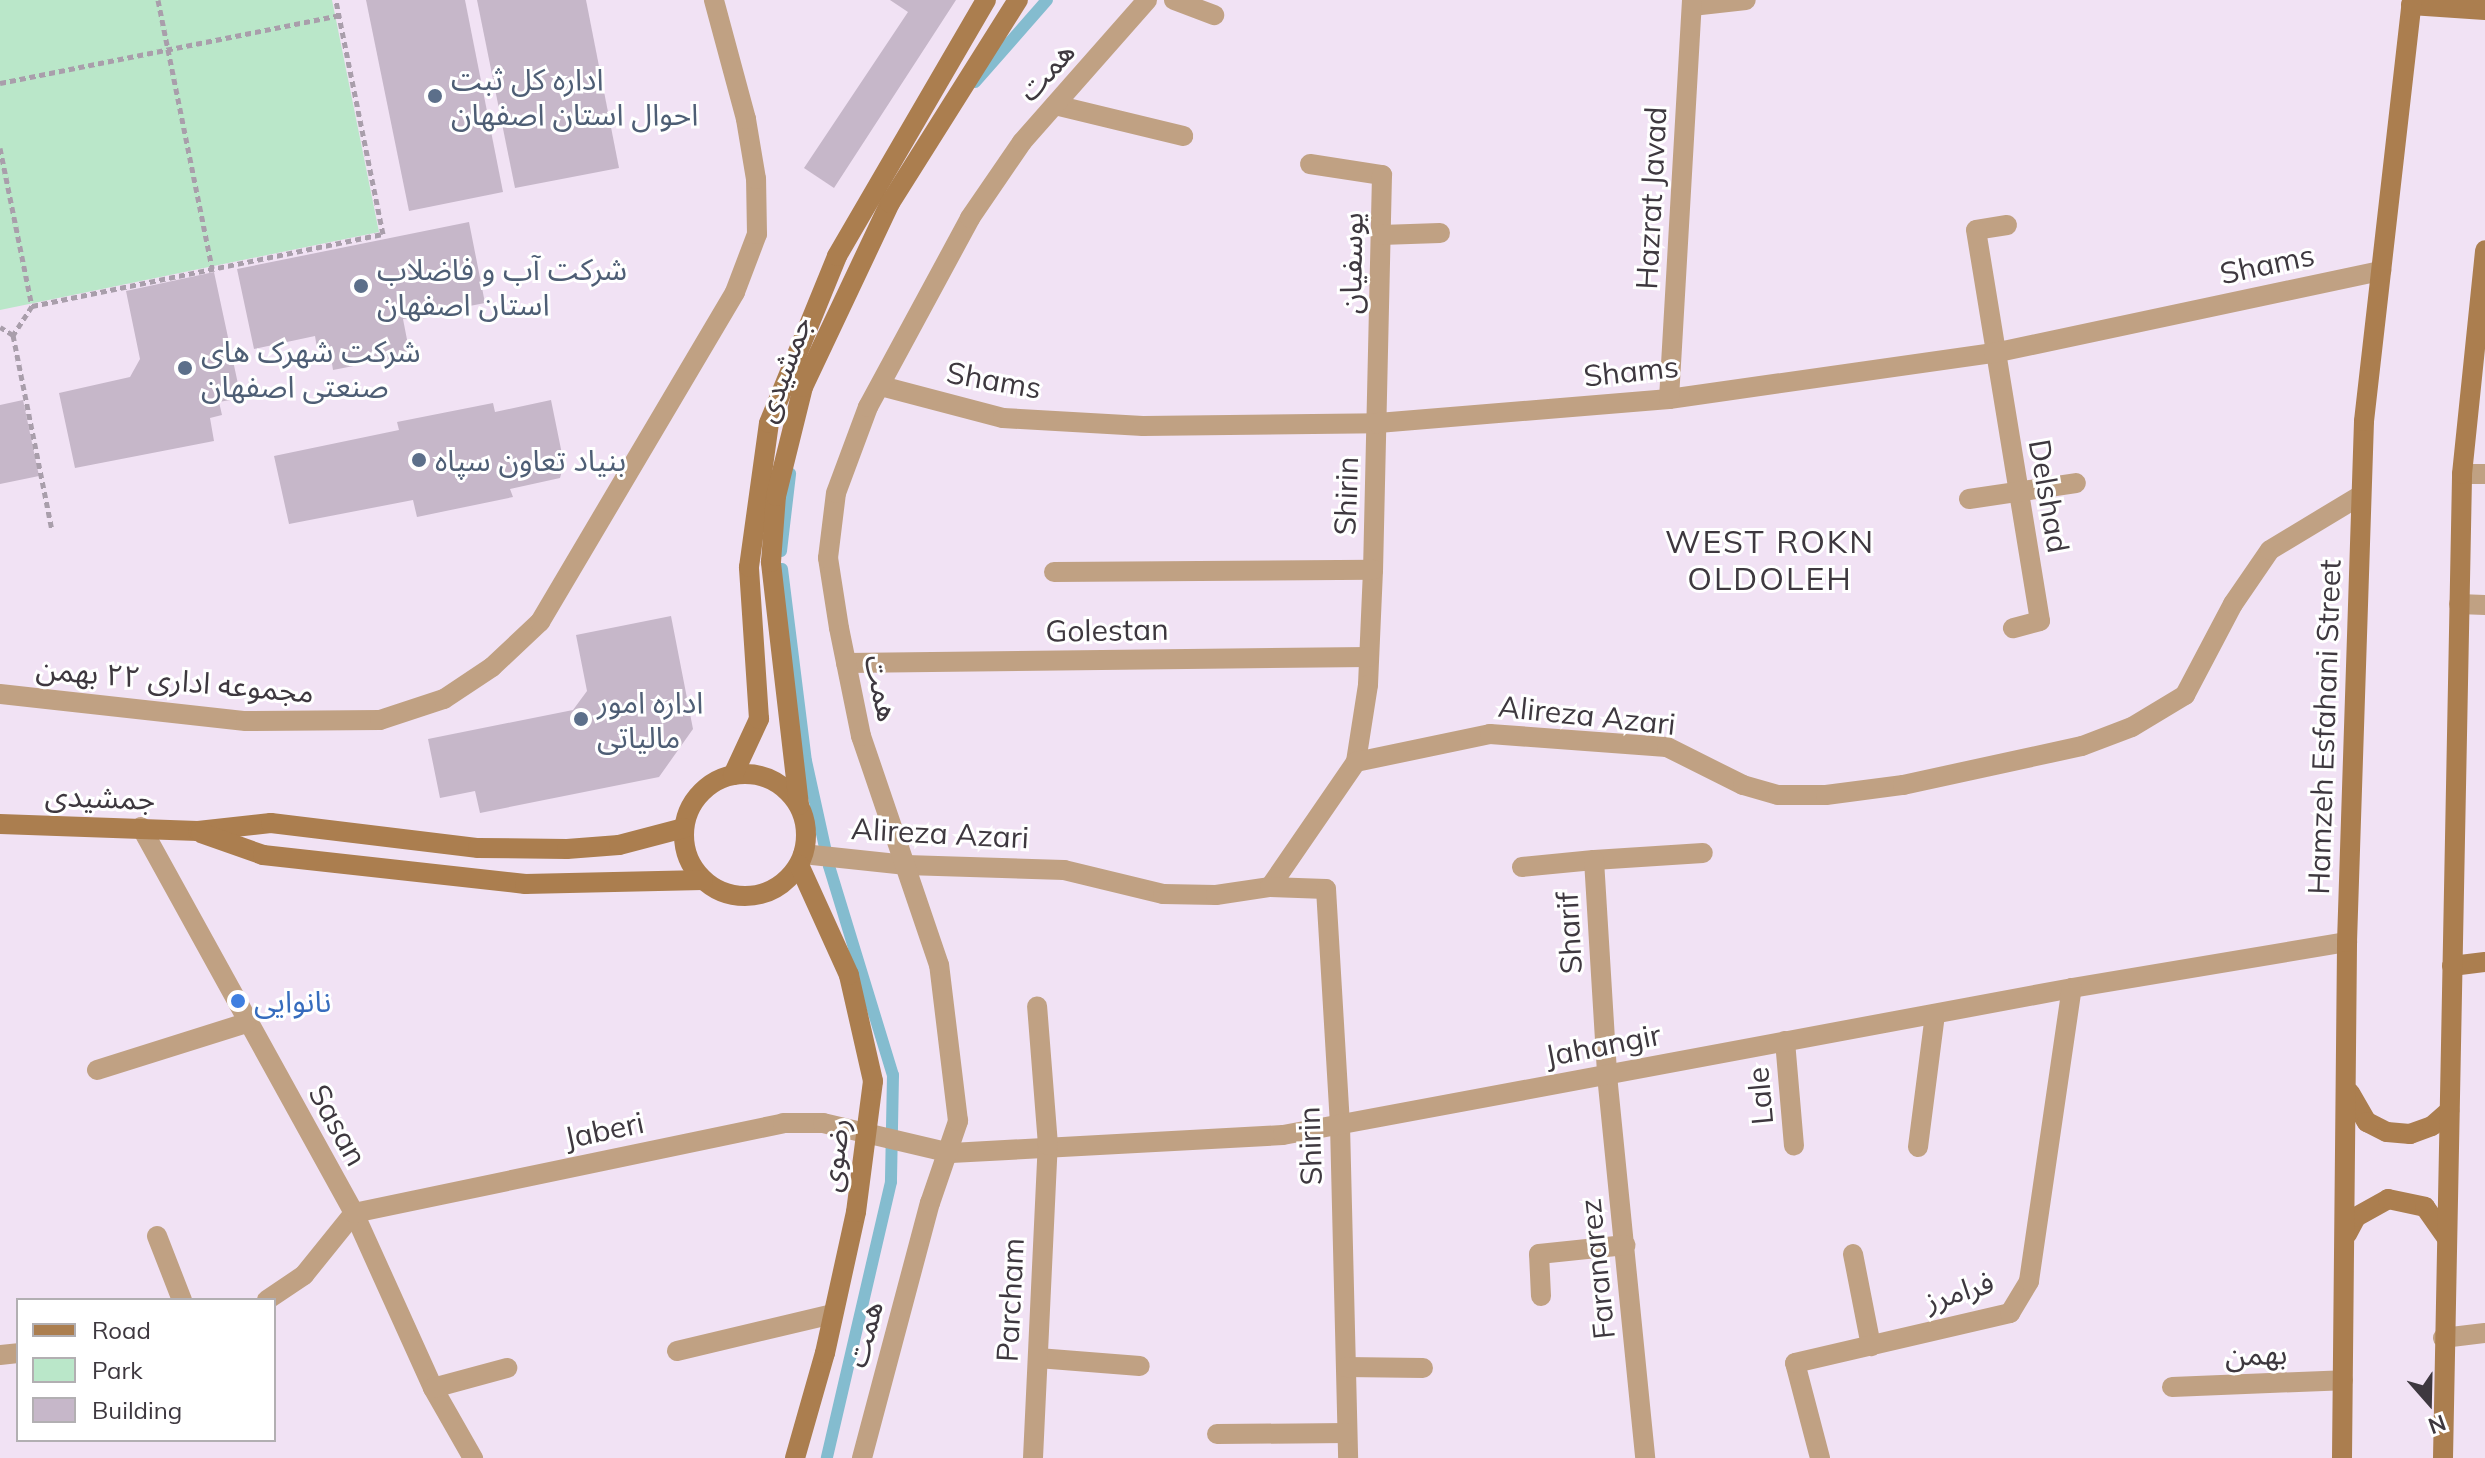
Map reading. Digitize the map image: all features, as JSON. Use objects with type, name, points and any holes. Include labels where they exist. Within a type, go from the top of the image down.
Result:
[{"type":"street","name":"مجموعه اداری ۲۲ بهمن","points":[[0,694],[246,721],[380,720],[444,699],[492,667],[540,622],[735,292],[757,234],[756,179],[746,119],[714,0]]},
{"type":"street","name":"جمشیدی","points":[[799,805],[771,562],[776,496],[791,429],[803,387],[857,264],[909,169],[1018,0]]},
{"type":"street","name":"همت","points":[[862,1458],[930,1203],[951,1153],[958,1121],[949,1026],[939,965],[861,736],[846,663],[828,558],[836,493],[881,386],[970,218],[1055,105],[1147,0]]},
{"type":"street","points":[[1174,0],[1214,15]]},
{"type":"street","points":[[1692,3],[1746,0]]},
{"type":"street","name":"Hazrat Javad","points":[[1669,399],[1692,3]]},
{"type":"street","points":[[2411,3],[2485,10]]},
{"type":"street","name":"Hamzeh Esfahani Street","points":[[2342,1458],[2347,1234],[2347,942],[2361,495],[2381,271],[2411,3]]},
{"type":"street","name":"جمشیدی","points":[[733,775],[759,719],[749,567],[769,423],[837,256],[983,4]]},
{"type":"street","points":[[983,4],[1005,21]]},
{"type":"street","points":[[1055,105],[1183,136]]},
{"type":"street","name":"یوسفیان","points":[[1310,164],[1382,175],[1378,423]]},
{"type":"street","name":"Delshad","points":[[2007,225],[1976,230],[2040,621],[2013,628]]},
{"type":"street","points":[[1381,235],[1440,233]]},
{"type":"street","points":[[2443,1458],[2462,474],[2485,257]]},
{"type":"street","name":"Shams","points":[[881,386],[1003,418],[1143,426],[1378,423],[1669,399],[1994,353],[2381,271]]},
{"type":"street","name":"Shirin","points":[[1356,762],[1369,657],[1378,423]]},
{"type":"street","points":[[2462,474],[2485,474]]},
{"type":"street","points":[[1969,499],[2076,483]]},
{"type":"street","name":"Alireza Azari","points":[[1356,762],[1490,734],[1667,747],[1778,795],[1826,795],[1903,785],[2082,746],[2132,727],[2185,695],[2233,604],[2270,550],[2361,495]]},
{"type":"street","name":"Shirin","points":[[1054,572],[1373,570]]},
{"type":"street","points":[[2459,604],[2485,605]]},
{"type":"street","name":"Golestan","points":[[846,663],[1369,657]]},
{"type":"street","points":[[1270,887],[1356,762]]},
{"type":"street","points":[[733,775],[771,780],[799,805],[805,823],[801,860],[774,888],[756,895],[737,896],[703,880],[691,865],[684,828],[700,794],[733,775]]},
{"type":"street","points":[[198,831],[271,823],[421,842],[567,849],[619,845],[684,828]]},
{"type":"street","name":"جمشیدی","points":[[0,824],[198,831]]},
{"type":"street","name":"Sasan","points":[[141,827],[246,1023],[354,1213],[433,1388],[473,1458]]},
{"type":"street","points":[[198,831],[263,855],[539,885],[703,880]]},
{"type":"street","points":[[413,872],[421,842]]},
{"type":"street","points":[[1594,860],[1703,853]]},
{"type":"street","name":"Alireza Azari","points":[[801,860],[1064,870],[1163,894],[1216,895],[1270,887]]},
{"type":"street","name":"رضوی","points":[[795,1458],[856,1212],[873,1081],[861,1013],[829,924],[801,860]]},
{"type":"street","name":"Sharif","points":[[1522,867],[1594,860],[1607,1075]]},
{"type":"street","name":"Shirin","points":[[1270,887],[1326,889],[1340,1125],[1348,1458]]},
{"type":"street","name":"Jahangir","points":[[867,1132],[951,1153],[1048,1145],[1283,1135],[2072,988],[2347,942]]},
{"type":"street","points":[[2452,966],[2485,962]]},
{"type":"street","name":"فرامرز","points":[[1820,1458],[1795,1363],[2010,1313],[2029,1281],[2072,988]]},
{"type":"street","name":"Parcham","points":[[1033,1458],[1048,1145],[1037,1006]]},
{"type":"street","points":[[1918,1147],[1935,1014]]},
{"type":"street","points":[[97,1070],[246,1023]]},
{"type":"street","name":"Lale","points":[[1785,1041],[1794,1146]]},
{"type":"street","name":"Faranarez","points":[[1607,1075],[1645,1458]]},
{"type":"street","points":[[2347,1081],[2353,1104],[2367,1122],[2387,1132],[2410,1134],[2432,1126],[2449,1111]]},
{"type":"street","name":"Jaberi","points":[[354,1213],[783,1123],[823,1123],[867,1132]]},
{"type":"street","points":[[2347,1234],[2356,1217],[2388,1199],[2425,1207],[2447,1238]]},
{"type":"street","points":[[270,1298],[304,1275],[354,1213]]},
{"type":"street","points":[[157,1236],[181,1298]]},
{"type":"street","points":[[1541,1296],[1539,1254],[1626,1245]]},
{"type":"street","points":[[1853,1254],[1871,1346]]},
{"type":"street","points":[[677,1351],[832,1314]]},
{"type":"street","points":[[2443,1338],[2485,1333]]},
{"type":"street","points":[[1038,1358],[1140,1366]]},
{"type":"street","points":[[1346,1367],[1423,1368]]},
{"type":"street","points":[[433,1388],[507,1368]]},
{"type":"street","name":"بهمن","points":[[2172,1387],[2343,1380]]},
{"type":"street","points":[[1217,1434],[1347,1433]]},
{"type":"path","points":[[158,0],[212,269]]},
{"type":"path","points":[[32,306],[383,234],[336,0]]},
{"type":"path","points":[[0,83],[339,15]]},
{"type":"path","points":[[0,148],[32,306],[13,335],[52,530]]},
{"type":"path","points":[[0,327],[13,335]]},
{"type":"green space","points":[[0,0],[332,0],[379,232],[0,310]]},
{"type":"building","name":"اداره کل ثبت احوال استان اصفهان","points":[[366,0],[465,0],[503,192],[409,211]]},
{"type":"building","name":"اداره کل ثبت احوال استان اصفهان","points":[[477,0],[586,0],[619,168],[515,188]]},
{"type":"building","points":[[890,0],[956,0],[834,188],[804,168],[908,12]]},
{"type":"building","name":"شرکت آب و فاضلاب استان اصفهان","points":[[469,222],[485,303],[403,319],[410,355],[333,370],[329,345],[317,348],[315,336],[254,349],[237,269]]},
{"type":"building","name":"شرکت شهرک های صنعتی اصفهان","points":[[214,272],[241,398],[219,402],[222,415],[210,418],[214,441],[75,468],[59,393],[130,377],[140,359],[126,291]]},
{"type":"building","points":[[23,400],[39,476],[0,484],[0,405]]},
{"type":"building","name":"بنیاد تعاون سپاه","points":[[551,400],[564,464],[560,478],[510,489],[513,497],[417,517],[413,500],[289,524],[274,456],[399,430],[397,422],[493,403],[495,412]]},
{"type":"building","points":[[671,616],[693,729],[659,777],[480,813],[475,791],[440,798],[428,739],[573,710],[587,691],[576,635]]},
{"type":"waterway","points":[[975,82],[1047,0]]},
{"type":"waterway","points":[[781,551],[790,474]]},
{"type":"waterway","points":[[782,569],[806,761],[829,866],[893,1075],[891,1182],[827,1458]]},
{"type":"place","name":"اداره کل ثبت احوال استان اصفهان","points":[[435,96]]},
{"type":"place","name":"شرکت آب و فاضلاب استان اصفهان","points":[[361,286]]},
{"type":"place","name":"شرکت شهرک های صنعتی اصفهان","points":[[185,368]]},
{"type":"place","name":"بنیاد تعاون سپاه","points":[[419,460]]},
{"type":"place","name":"اداره امور مالیاتی","points":[[581,719]]},
{"type":"place","name":"نانوایی","points":[[238,1001]]},
{"type":"district","name":"WEST ROKN OLDOLEH","points":[[1770,560]]}]
